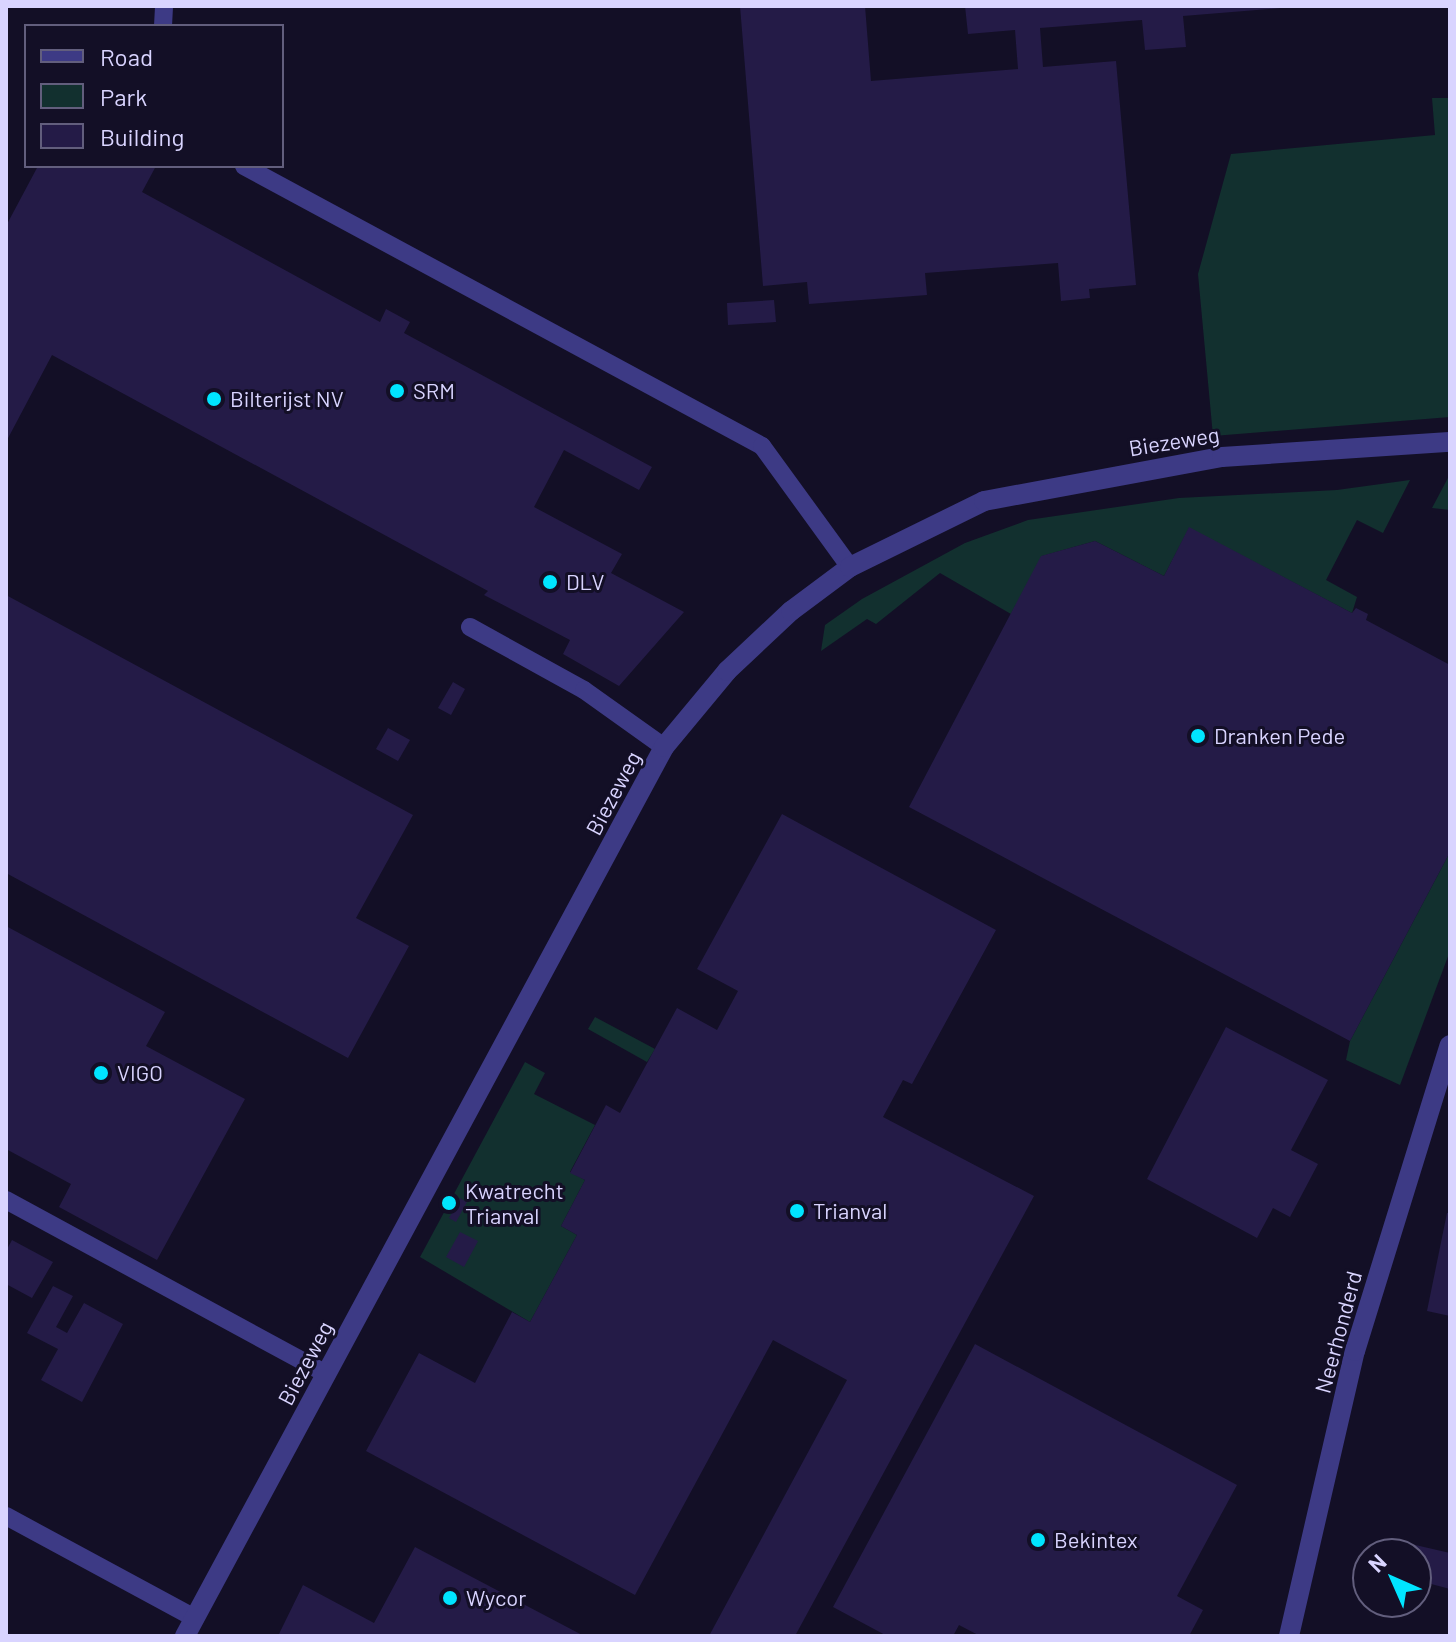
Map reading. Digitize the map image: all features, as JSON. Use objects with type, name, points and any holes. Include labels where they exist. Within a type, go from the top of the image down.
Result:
[{"type":"street","name":"Biezeweg","points":[[190,1627],[664,747],[727,671],[791,611],[850,567],[932,522],[998,498],[1222,457],[1450,442]]},
{"type":"street","name":"Neerhonderd","points":[[1289,1636],[1355,1351],[1450,1045]]},
{"type":"lane","points":[[248,168],[762,446],[850,567]]},
{"type":"lane","points":[[470,627],[584,690],[664,747]]},
{"type":"lane","points":[[6,1200],[327,1374]]},
{"type":"lane","points":[[6,1516],[190,1627]]},
{"type":"green space","points":[[1432,98],[1450,98],[1450,417],[1213,436],[1198,274],[1231,154],[1435,135]]},
{"type":"green space","points":[[1449,476],[1450,510],[1432,508]]},
{"type":"green space","points":[[1410,480],[1383,533],[1357,520],[1326,580],[1357,597],[1352,613],[1189,528],[1164,576],[1095,541],[1042,556],[1011,614],[940,573],[876,624],[867,619],[821,651],[825,625],[862,599],[965,543],[1028,520],[1179,498],[1337,490]]},
{"type":"green space","points":[[1450,852],[1450,951],[1400,1085],[1346,1060],[1350,1041]]},
{"type":"green space","points":[[595,1017],[655,1049],[647,1062],[588,1029]]},
{"type":"green space","points":[[525,1062],[545,1073],[534,1094],[595,1125],[570,1172],[585,1180],[561,1226],[577,1235],[530,1322],[420,1257]]},
{"type":"building","points":[[740,6],[865,6],[871,81],[1018,69],[1015,30],[968,34],[965,6],[1281,8],[1183,16],[1186,47],[1145,50],[1142,20],[1040,28],[1043,67],[1116,61],[1136,285],[1089,289],[1090,298],[1061,301],[1058,263],[925,273],[927,295],[809,304],[807,282],[763,286]]},
{"type":"building","points":[[37,168],[155,168],[142,192],[380,322],[386,309],[410,322],[404,333],[652,467],[639,490],[564,450],[534,507],[622,554],[611,573],[684,612],[619,686],[563,654],[570,640],[484,595],[488,591],[52,355],[6,442],[6,226]]},
{"type":"building","points":[[774,300],[776,322],[728,325],[727,303]]},
{"type":"building","name":"Dranken Pede","points":[[1189,527],[1352,613],[1356,608],[1368,614],[1366,620],[1450,665],[1450,852],[1350,1041],[909,807],[1041,556],[1095,541],[1164,576]]},
{"type":"building","points":[[6,595],[413,815],[356,918],[409,946],[348,1058],[6,873]]},
{"type":"building","points":[[453,682],[465,689],[451,715],[438,708]]},
{"type":"building","points":[[388,728],[410,740],[398,761],[376,749]]},
{"type":"building","name":"Trianval","points":[[782,814],[996,930],[912,1084],[903,1080],[883,1117],[1034,1196],[795,1636],[709,1636],[847,1380],[773,1340],[635,1595],[366,1451],[419,1353],[475,1383],[512,1312],[530,1322],[577,1235],[561,1226],[585,1180],[570,1173],[606,1105],[620,1113],[677,1008],[717,1030],[738,991],[697,969]]},
{"type":"building","name":"VIGO","points":[[6,926],[165,1012],[146,1046],[245,1099],[157,1260],[59,1207],[71,1184],[6,1149]]},
{"type":"building","points":[[1226,1027],[1328,1080],[1291,1150],[1318,1164],[1290,1217],[1273,1208],[1257,1238],[1147,1179]]},
{"type":"building","points":[[460,1198],[467,1202],[456,1222],[449,1218]]},
{"type":"building","points":[[1447,1213],[1450,1213],[1450,1316],[1427,1311]]},
{"type":"building","points":[[460,1232],[478,1241],[464,1267],[446,1257]]},
{"type":"building","points":[[12,1240],[53,1262],[32,1298],[6,1284],[6,1251]]},
{"type":"building","points":[[53,1286],[73,1296],[56,1327],[67,1333],[84,1303],[123,1324],[82,1402],[41,1380],[58,1349],[27,1333]]},
{"type":"building","name":"Bekintex","points":[[975,1344],[1237,1485],[1177,1596],[1203,1610],[1189,1636],[980,1636],[959,1625],[953,1636],[887,1636],[833,1607]]},
{"type":"building","name":"Wycor","points":[[415,1547],[584,1636],[278,1636],[303,1585],[374,1623]]},
{"type":"building","points":[[1432,1549],[1450,1553],[1450,1589],[1432,1584]]},
{"type":"place","name":"SRM","points":[[397,391]]},
{"type":"place","name":"Bilterijst NV","points":[[214,399]]},
{"type":"place","name":"DLV","points":[[550,582]]},
{"type":"place","name":"Dranken Pede","points":[[1198,736]]},
{"type":"place","name":"VIGO","points":[[101,1073]]},
{"type":"place","name":"Kwatrecht Trianval","points":[[449,1203]]},
{"type":"place","name":"Trianval","points":[[797,1211]]},
{"type":"place","name":"Bekintex","points":[[1038,1540]]},
{"type":"place","name":"Wycor","points":[[450,1598]]}]
